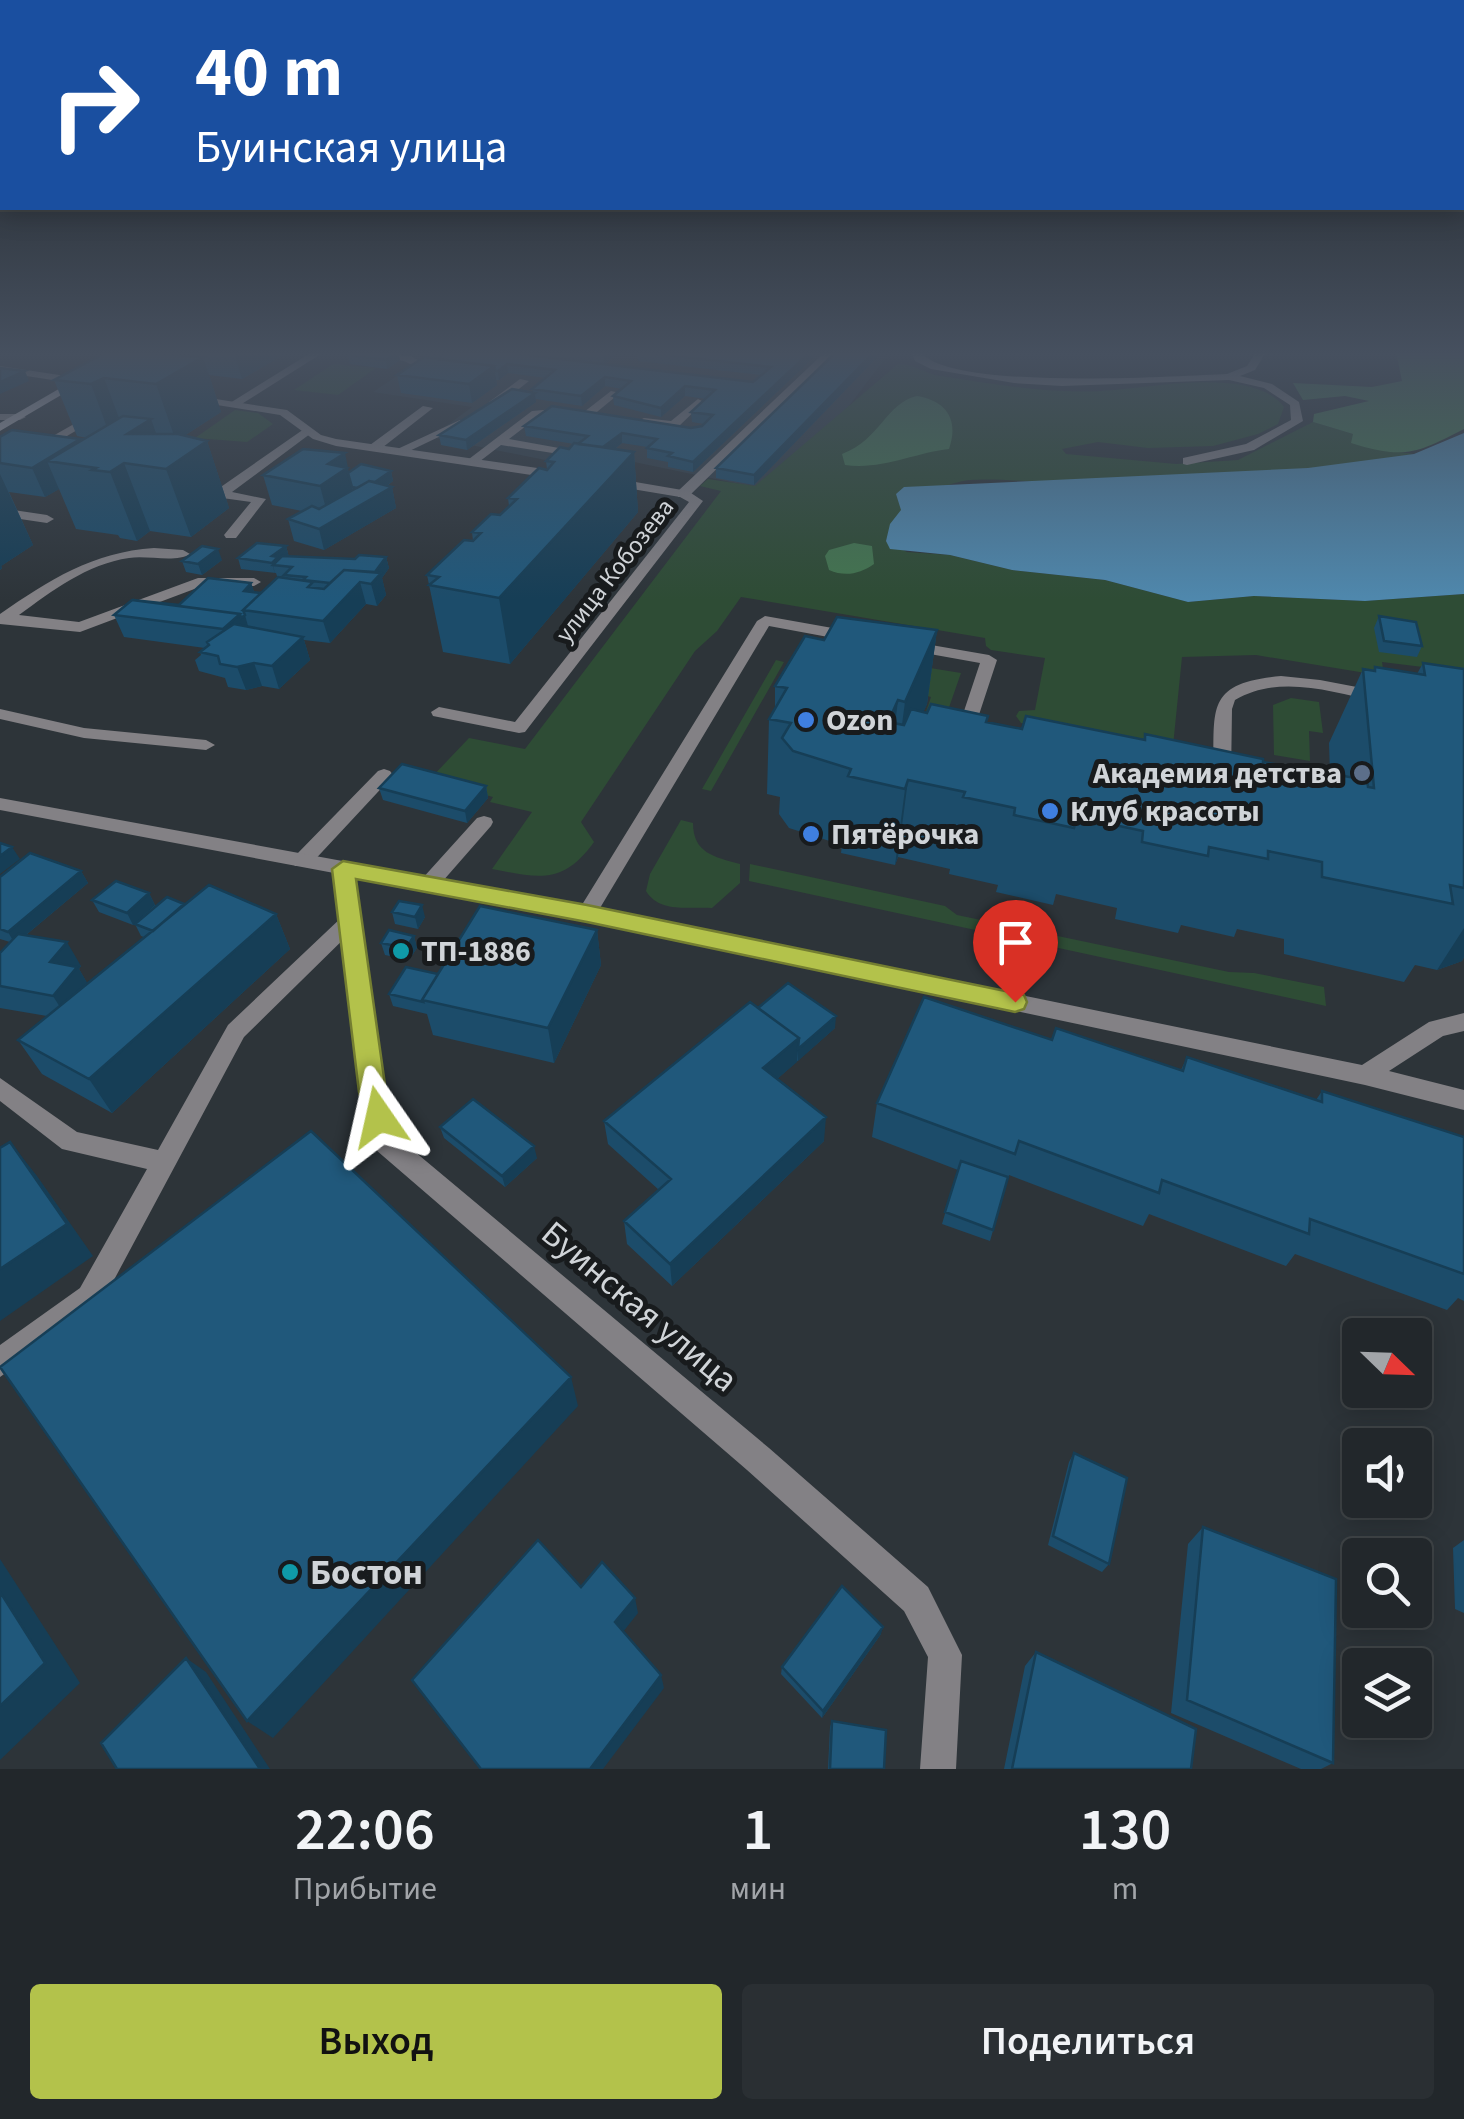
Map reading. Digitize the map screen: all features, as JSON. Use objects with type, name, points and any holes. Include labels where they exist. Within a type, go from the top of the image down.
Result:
[{"type":"street","points":[[36,448],[60,435]]},
{"type":"street","points":[[231,534],[260,499],[220,494],[303,435]]},
{"type":"street","points":[[317,435],[336,442],[582,478]]},
{"type":"street","points":[[374,448],[391,435]]},
{"type":"street","points":[[397,452],[441,435]]},
{"type":"street","points":[[471,462],[508,435]]},
{"type":"street","points":[[682,494],[744,435]]},
{"type":"street","points":[[1187,461],[1250,447],[1272,435]]},
{"type":"street","points":[[499,441],[555,450]]},
{"type":"street","points":[[19,446],[56,451]]},
{"type":"street","points":[[220,472],[246,475]]},
{"type":"street","name":"улица Кобозева","points":[[440,712],[519,728],[696,501],[682,494],[605,476]]},
{"type":"street","points":[[0,512],[47,519]]},
{"type":"street","points":[[3,619],[80,566],[149,549],[183,554]]},
{"type":"street","points":[[3,619],[80,627],[203,581],[254,582]]},
{"type":"street","points":[[587,913],[765,621],[989,660],[964,740],[983,744]]},
{"type":"street","points":[[1204,785],[1222,789],[1224,710],[1228,697],[1247,684],[1292,682],[1388,697]]},
{"type":"street","points":[[0,714],[84,733],[206,745]]},
{"type":"street","points":[[302,861],[384,775]]},
{"type":"street","points":[[0,804],[587,913],[1464,1100]]},
{"type":"street","points":[[428,885],[484,822]]},
{"type":"street","name":"Буинская улица","points":[[343,869],[372,1092],[386,1142],[916,1599],[945,1655],[938,1769]]},
{"type":"street","points":[[0,1363],[90,1297],[236,1031],[350,921]]},
{"type":"street","points":[[1365,1076],[1436,1028],[1464,1022]]},
{"type":"street","points":[[0,1088],[71,1141],[164,1162]]},
{"type":"shaded area","points":[[823,435],[764,489],[634,462],[620,475],[431,437]]},
{"type":"green space","points":[[200,435],[258,435],[247,442],[195,438]]},
{"type":"green space","points":[[815,435],[1256,435],[1213,446],[1148,448],[1098,442],[1062,449],[1066,454],[1176,464],[1238,460],[1288,435],[1354,435],[1369,448],[1414,454],[1326,468],[1236,474],[1057,482],[968,480],[936,490],[914,503],[896,521],[886,541],[907,552],[950,555],[1012,570],[1105,580],[1188,602],[1254,596],[1365,601],[1464,594],[1464,687],[1423,667],[1382,662],[1384,676],[1256,655],[1182,657],[1173,746],[1021,723],[1016,716],[1019,711],[1035,710],[1045,658],[991,650],[985,638],[741,597],[717,631],[695,651],[581,822],[594,842],[583,856],[572,866],[549,875],[492,869],[532,812],[429,780],[469,738],[525,749],[721,491],[700,486],[708,479],[755,486]]},
{"type":"green space","points":[[871,435],[952,435],[949,449],[885,463],[845,465],[842,454]]},
{"type":"green space","points":[[1353,435],[1453,435],[1422,448],[1398,452],[1351,443]]},
{"type":"green space","points":[[854,543],[872,546],[874,564],[852,573],[829,570],[825,556],[829,550]]},
{"type":"green space","points":[[776,660],[784,662],[711,791],[702,789]]},
{"type":"green space","points":[[924,667],[961,673],[938,739],[918,735],[931,697],[898,690]]},
{"type":"green space","points":[[1291,698],[1319,702],[1323,733],[1309,731],[1310,761],[1274,755],[1273,705]]},
{"type":"green space","points":[[681,820],[693,823],[697,841],[707,852],[740,864],[740,883],[712,908],[667,906],[646,891],[650,874]]},
{"type":"green space","points":[[750,864],[945,906],[957,915],[1229,972],[1324,987],[1326,1006],[749,881]]},
{"type":"water","points":[[1464,435],[1464,594],[1365,601],[1254,596],[1188,602],[1105,580],[1012,570],[950,555],[890,549],[886,541],[890,524],[901,510],[896,494],[904,487],[1308,468],[1414,454]]},
{"type":"building","points":[[46,435],[80,439],[32,468],[0,463],[0,437]]},
{"type":"building","points":[[92,435],[180,435],[207,441],[166,469],[124,463],[110,472],[47,461]]},
{"type":"building","points":[[440,435],[474,435],[466,440]]},
{"type":"building","points":[[579,435],[620,435],[603,447],[578,444],[588,436]]},
{"type":"building","points":[[631,435],[722,435],[693,462],[647,448],[657,439]]},
{"type":"building","points":[[751,435],[793,435],[754,475],[716,468]]},
{"type":"building","points":[[574,443],[634,452],[499,598],[429,585],[439,577],[427,575],[464,540],[473,541],[481,533],[472,532],[491,514],[500,515],[517,499],[508,498],[539,468],[547,470],[554,462],[546,461],[560,447],[569,449]]},
{"type":"building","points":[[303,449],[345,453],[328,464],[347,468],[320,486],[263,475]]},
{"type":"building","points":[[361,464],[391,471],[375,482],[352,487],[348,473]]},
{"type":"building","points":[[369,481],[392,487],[319,529],[288,519],[312,506],[319,509]]},
{"type":"building","points":[[257,543],[286,546],[272,556],[278,557],[272,563],[238,558]]},
{"type":"building","points":[[202,546],[218,549],[198,564],[182,561]]},
{"type":"building","points":[[359,555],[386,557],[375,572],[344,570],[330,583],[284,575],[292,567],[273,565],[282,556],[355,559]]},
{"type":"building","points":[[344,570],[381,573],[371,584],[360,582],[323,621],[243,610],[278,577],[313,582],[308,587],[324,589]]},
{"type":"building","points":[[208,578],[251,583],[244,591],[261,593],[243,610],[245,615],[241,618],[240,614],[133,600],[179,605]]},
{"type":"building","points":[[132,600],[240,614],[223,629],[114,615]]},
{"type":"building","points":[[1379,616],[1416,622],[1422,646],[1384,641]]},
{"type":"building","points":[[837,617],[937,630],[905,702],[898,700],[888,722],[904,725],[911,709],[927,713],[931,704],[988,716],[986,722],[1022,729],[1026,716],[1145,740],[1145,734],[1263,762],[1367,780],[1368,787],[1374,788],[1363,669],[1375,671],[1375,667],[1425,675],[1423,663],[1464,669],[1464,888],[1450,885],[1453,904],[1322,877],[1322,862],[1268,851],[1268,859],[1209,847],[1208,856],[1142,842],[1143,831],[1077,817],[1074,828],[1014,815],[1015,808],[963,797],[965,792],[908,780],[905,789],[848,776],[851,769],[793,751],[782,738],[791,723],[769,719],[787,688],[775,686],[805,636],[824,640]]},
{"type":"building","points":[[234,624],[303,637],[272,666],[220,664],[218,656],[200,652],[209,645],[207,642]]},
{"type":"building","points":[[402,764],[486,786],[465,811],[379,788]]},
{"type":"building","points":[[0,843],[12,847],[0,856]]},
{"type":"building","points":[[30,853],[81,871],[8,932],[0,929],[0,877]]},
{"type":"building","points":[[116,881],[149,893],[127,913],[92,900]]},
{"type":"building","points":[[209,885],[276,914],[89,1079],[18,1040]]},
{"type":"building","points":[[167,897],[184,904],[153,931],[135,924]]},
{"type":"building","points":[[399,901],[422,905],[415,917],[392,912]]},
{"type":"building","points":[[480,906],[597,930],[548,1028],[422,1000]]},
{"type":"building","points":[[389,930],[414,936],[406,948],[381,943]]},
{"type":"building","points":[[18,934],[67,942],[50,962],[77,967],[53,996],[0,986],[0,953]]},
{"type":"building","points":[[406,967],[438,974],[423,1002],[389,994]]},
{"type":"building","points":[[788,983],[836,1016],[798,1049],[799,1038],[758,1008]]},
{"type":"building","points":[[924,997],[1052,1040],[1056,1028],[1183,1071],[1187,1057],[1322,1102],[1322,1091],[1464,1137],[1464,1274],[1310,1219],[1309,1234],[1162,1180],[1159,1193],[1019,1141],[1015,1154],[877,1103]]},
{"type":"building","points":[[750,1002],[799,1038],[763,1068],[826,1117],[670,1264],[624,1221],[671,1179],[604,1121]]},
{"type":"building","points":[[473,1099],[534,1146],[502,1176],[440,1127]]},
{"type":"building","name":"Бостон","points":[[311,1131],[571,1377],[247,1721],[0,1367]]},
{"type":"building","points":[[10,1142],[67,1224],[0,1269],[0,1148]]},
{"type":"building","points":[[961,1161],[1008,1177],[993,1230],[945,1212]]},
{"type":"building","points":[[1074,1453],[1127,1478],[1109,1564],[1053,1536]]},
{"type":"building","points":[[1203,1527],[1336,1579],[1333,1763],[1187,1700]]},
{"type":"building","points":[[538,1540],[581,1587],[602,1562],[635,1598],[615,1622],[661,1675],[590,1769],[481,1769],[412,1680]]},
{"type":"building","points":[[842,1586],[883,1627],[823,1711],[782,1667]]},
{"type":"building","points":[[0,1592],[45,1663],[0,1706]]},
{"type":"building","points":[[1036,1652],[1196,1729],[1191,1769],[1012,1769]]},
{"type":"building","points":[[186,1658],[260,1769],[117,1769],[101,1743]]},
{"type":"building","points":[[832,1721],[886,1730],[884,1769],[830,1769]]},
{"type":"place","name":"Ozon","points":[[806,720]]},
{"type":"place","name":"Академия детства","points":[[1362,773]]},
{"type":"place","name":"Клуб красоты","points":[[1050,811]]},
{"type":"place","name":"Пятёрочка","points":[[811,834]]},
{"type":"place","name":"ТП-1886","points":[[401,951]]},
{"type":"place","name":"Бостон","points":[[290,1572]]},
{"type":"route","points":[[379,1117],[372,1092],[343,869],[587,913],[1015,1002]]}]
